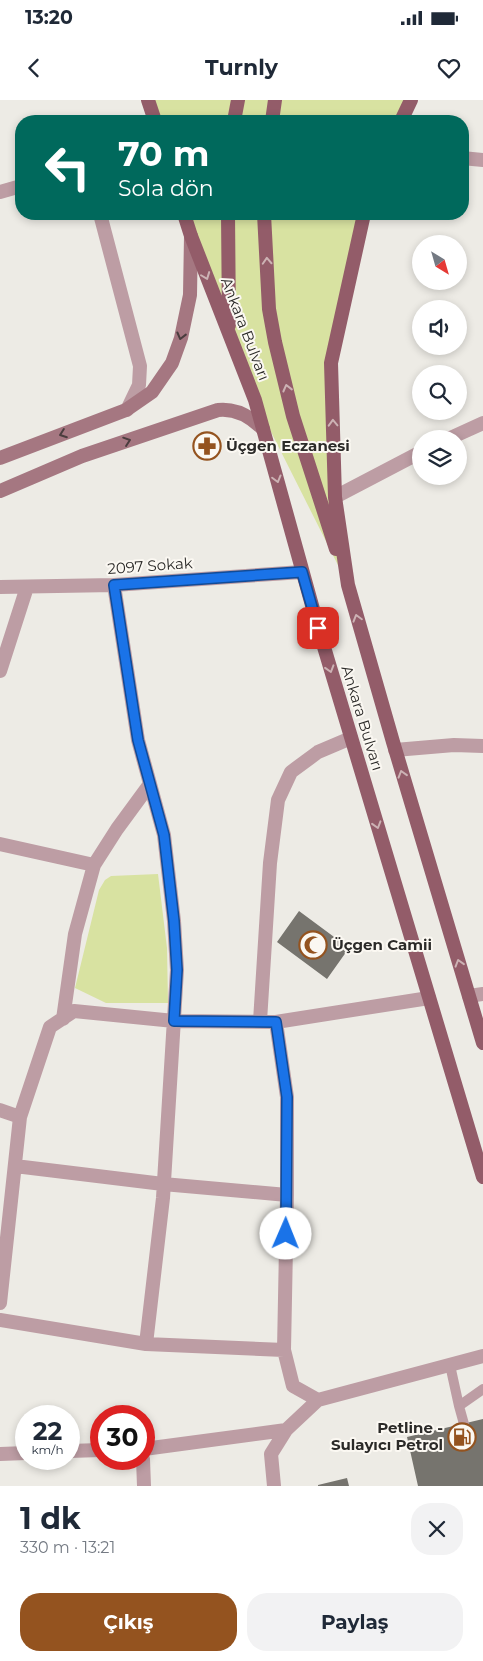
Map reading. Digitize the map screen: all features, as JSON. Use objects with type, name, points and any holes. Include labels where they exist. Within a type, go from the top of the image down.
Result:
[{"type":"main road","points":[[148,100],[153,115]]},
{"type":"main road","points":[[235,115],[238,100]]},
{"type":"main road","points":[[273,115],[275,100]]},
{"type":"main road","name":"Ankara Bulvarı","points":[[186,220],[255,400],[302,572],[483,1177]]},
{"type":"main road","points":[[228,220],[229,334]]},
{"type":"main road","name":"Ankara Bulvarı","points":[[264,220],[269,309],[293,416],[348,585],[395,750],[476,995],[483,1043]]},
{"type":"main road","name":"Ankara Bulvarı","points":[[348,585],[335,497],[331,363],[363,220]]},
{"type":"main road","points":[[0,458],[126,410],[152,392],[172,363],[181,338],[190,295],[191,236]]},
{"type":"main road","points":[[0,491],[82,456],[218,410],[229,409],[240,413],[256,422],[263,430]]},
{"type":"street","points":[[469,159],[483,160]]},
{"type":"street","points":[[0,192],[15,188]]},
{"type":"street","points":[[102,220],[140,366],[139,385],[126,410]]},
{"type":"street","points":[[467,430],[483,423]]},
{"type":"street","points":[[335,497],[412,457]]},
{"type":"street","name":"2097 Sokak","points":[[0,587],[114,585],[302,572]]},
{"type":"street","points":[[114,585],[138,740],[164,835],[174,921],[177,970],[164,1184],[146,1344]]},
{"type":"street","points":[[0,671],[27,587]]},
{"type":"street","points":[[260,1021],[270,863],[278,800],[291,772],[318,752],[351,738]]},
{"type":"street","points":[[395,750],[454,745],[483,746]]},
{"type":"street","points":[[63,1019],[76,934],[94,865],[117,829],[150,784]]},
{"type":"street","points":[[0,844],[94,865]]},
{"type":"street","points":[[0,1302],[5,1206],[15,1166],[20,1117],[50,1027],[74,1011],[174,1021],[276,1022],[429,998]]},
{"type":"street","points":[[276,1022],[287,1097],[284,1350],[293,1386],[318,1400]]},
{"type":"street","points":[[0,1110],[20,1117]]},
{"type":"street","points":[[15,1166],[164,1184],[287,1195]]},
{"type":"street","points":[[0,1320],[146,1344],[284,1350]]},
{"type":"street","points":[[274,1486],[271,1454],[286,1430],[318,1400],[483,1356]]},
{"type":"street","points":[[155,1448],[286,1430]]},
{"type":"street","points":[[0,1454],[15,1453]]},
{"type":"street","points":[[144,1470],[144,1486]]},
{"type":"lane","points":[[450,1365],[464,1424]]},
{"type":"lane","points":[[459,1406],[483,1388]]},
{"type":"green space","points":[[148,100],[411,100],[404,115],[153,115]]},
{"type":"green space","points":[[186,220],[363,220],[331,363],[348,585],[255,400]]},
{"type":"green space","points":[[158,874],[167,948],[168,1003],[106,1003],[75,988],[99,890],[105,880],[111,876]]},
{"type":"building","name":"Üçgen Camii","points":[[299,911],[349,948],[327,979],[277,942]]},
{"type":"building","points":[[483,1419],[483,1486],[418,1486],[407,1437]]},
{"type":"building","points":[[347,1478],[349,1486],[318,1486],[318,1485]]},
{"type":"place","name":"Üçgen Eczanesi","points":[[207,446]]},
{"type":"place","name":"Üçgen Camii","points":[[313,945]]},
{"type":"place","name":"Petline - Sulayıcı Petrol","points":[[462,1437]]},
{"type":"route","points":[[286,1234],[287,1097],[276,1022],[174,1021],[177,970],[174,921],[164,835],[138,740],[114,585],[302,572],[318,628]]}]
